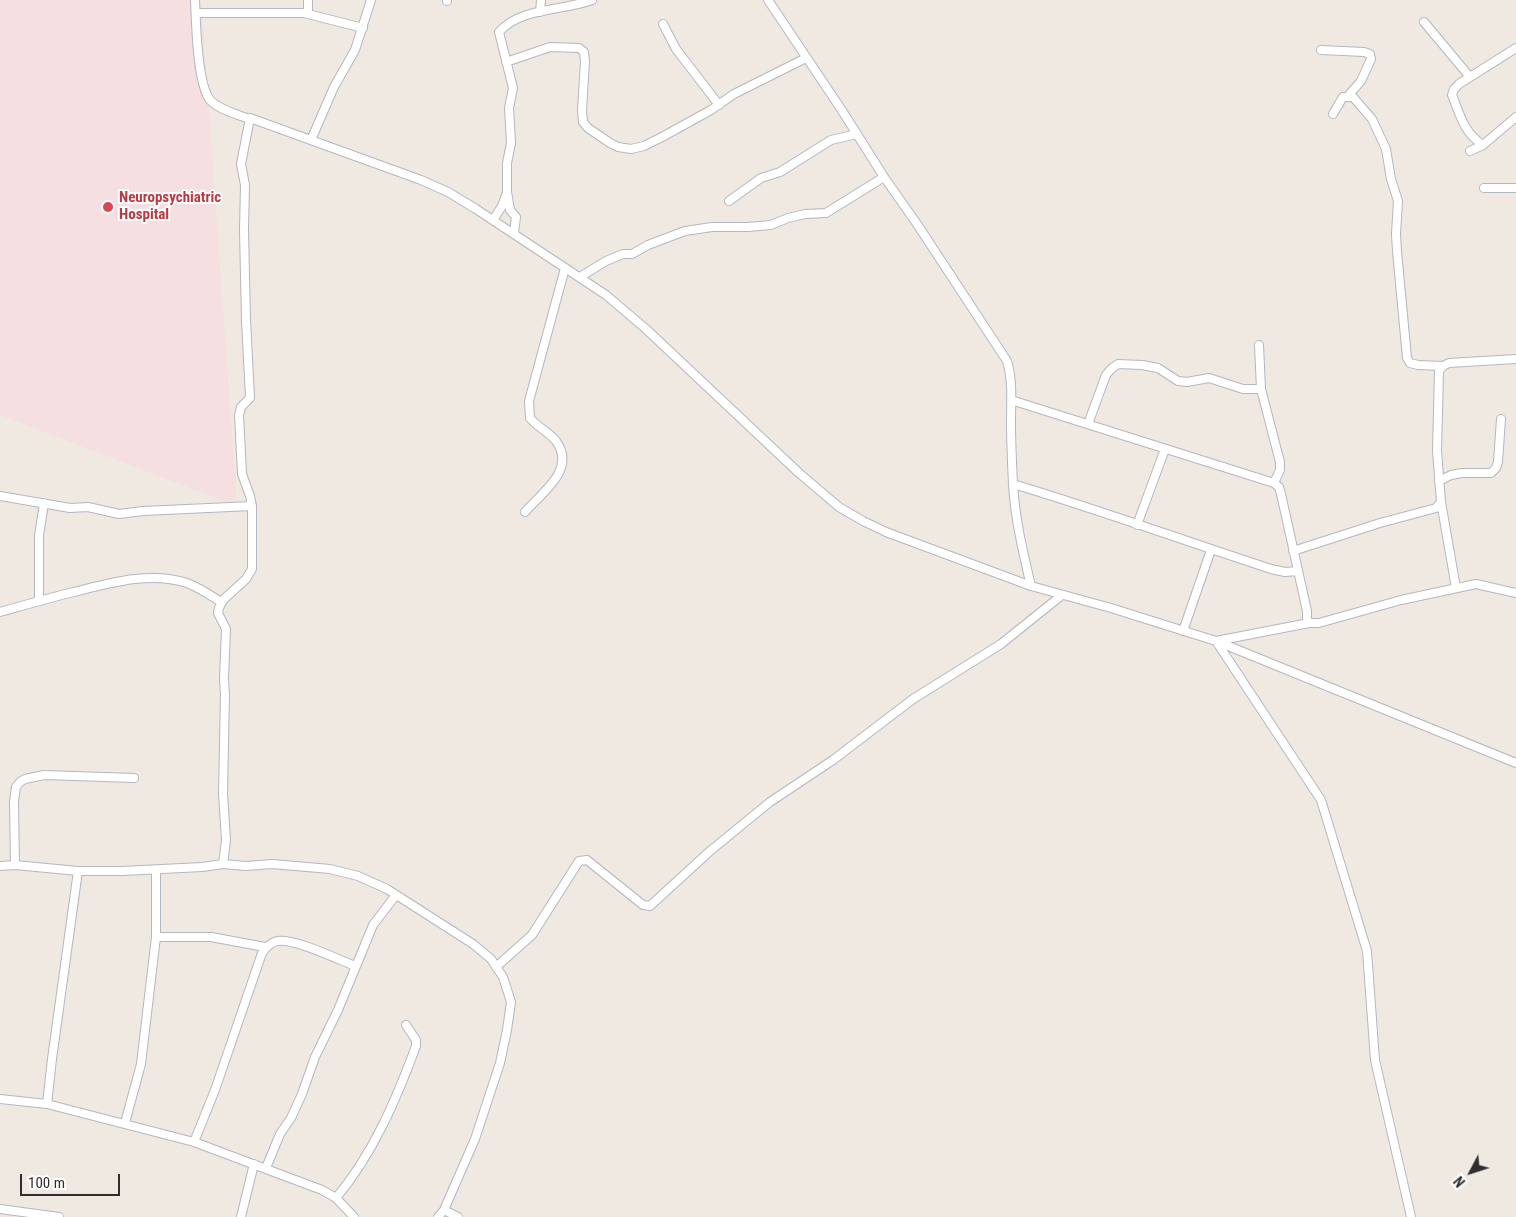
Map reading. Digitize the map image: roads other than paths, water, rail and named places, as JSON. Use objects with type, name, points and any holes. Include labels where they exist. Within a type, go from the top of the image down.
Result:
[{"type":"street","points":[[195,0],[205,90],[211,101],[221,108],[248,119],[250,118],[421,180],[448,192],[493,220],[606,295],[646,329],[799,473],[852,516],[886,532],[1031,586],[1216,641],[1516,762]]},
{"type":"street","points":[[308,0],[308,13]]},
{"type":"street","points":[[311,140],[334,87],[355,50],[371,0]]},
{"type":"street","points":[[540,12],[541,0]]},
{"type":"street","points":[[514,234],[516,217],[510,210],[507,192],[507,163],[510,143],[509,108],[512,88],[499,32],[513,21],[540,12],[592,0]]},
{"type":"street","points":[[768,0],[1007,361],[1010,373],[1013,484],[1018,532],[1031,586]]},
{"type":"street","points":[[196,13],[308,13],[363,28]]},
{"type":"street","points":[[1424,22],[1470,77]]},
{"type":"street","points":[[663,24],[676,49],[719,105]]},
{"type":"street","points":[[506,62],[550,47],[579,48],[584,52],[585,61],[583,122],[588,128],[618,147],[631,149],[644,146],[719,105],[734,94],[806,58]]},
{"type":"street","points":[[1483,145],[1467,131],[1452,95],[1454,89],[1516,48]]},
{"type":"street","points":[[1321,50],[1364,52],[1370,54],[1371,59],[1361,81],[1351,90],[1348,96]]},
{"type":"street","points":[[1334,114],[1343,97],[1353,96],[1372,118],[1386,149],[1391,179],[1398,201],[1396,234],[1407,358],[1410,363],[1418,365],[1443,366]]},
{"type":"street","points":[[1470,151],[1483,145],[1516,117]]},
{"type":"street","points":[[223,864],[226,840],[223,801],[226,629],[218,613],[221,602],[251,572],[252,506],[242,474],[239,416],[241,408],[250,398],[246,320],[245,185],[241,164],[250,118]]},
{"type":"street","points":[[729,201],[761,178],[780,172],[830,140],[857,134]]},
{"type":"street","points":[[580,277],[606,261],[623,254],[632,254],[648,245],[685,231],[712,227],[771,225],[805,214],[826,213],[884,177]]},
{"type":"street","points":[[1484,188],[1516,188]]},
{"type":"street","points":[[493,220],[502,206],[507,192]]},
{"type":"street","points":[[526,512],[554,482],[561,462],[562,455],[556,442],[530,418],[528,410],[565,268]]},
{"type":"street","points":[[1259,345],[1261,389],[1280,462],[1280,470],[1274,483]]},
{"type":"street","points":[[1456,588],[1440,502],[1437,451],[1439,371],[1449,363],[1516,359]]},
{"type":"street","points":[[1088,424],[1106,375],[1118,364],[1158,368],[1178,381],[1187,382],[1209,378],[1243,389],[1261,389]]},
{"type":"street","points":[[1011,400],[1274,483],[1279,487],[1309,623]]},
{"type":"street","points":[[1439,481],[1451,475],[1462,473],[1490,473],[1496,468],[1501,419]]},
{"type":"street","points":[[1137,525],[1166,449]]},
{"type":"street","points":[[1013,484],[1075,502],[1137,525],[1271,569],[1286,572],[1298,571]]},
{"type":"street","points":[[0,496],[70,508],[88,506],[119,514],[143,511],[252,506]]},
{"type":"street","points":[[1293,551],[1380,523],[1436,508],[1440,502]]},
{"type":"street","points":[[39,601],[39,536],[44,503]]},
{"type":"street","points":[[1184,630],[1211,550]]},
{"type":"street","points":[[0,612],[117,582],[152,578],[187,583],[221,602]]},
{"type":"street","points":[[1216,641],[1309,623],[1320,623],[1401,600],[1476,584],[1516,593]]},
{"type":"street","points":[[496,967],[532,935],[579,861],[587,860],[644,905],[650,906],[710,851],[770,802],[833,760],[913,699],[1001,644],[1062,594]]},
{"type":"street","points":[[1216,641],[1321,800],[1367,951],[1374,1060],[1411,1217]]},
{"type":"street","points":[[14,865],[14,792],[20,782],[44,775],[134,778]]},
{"type":"street","points":[[0,866],[14,865],[78,871],[156,871],[202,868],[223,864],[246,866],[272,864],[330,869],[358,876],[396,895],[473,944],[491,959],[503,977],[511,1002],[508,1030],[500,1063],[474,1139],[444,1210],[438,1217]]},
{"type":"street","points":[[47,1104],[78,871]]},
{"type":"street","points":[[125,1123],[141,1064],[156,937],[156,871]]},
{"type":"street","points":[[266,1168],[280,1134],[291,1118],[302,1094],[315,1057],[338,1010],[373,925],[396,895]]},
{"type":"street","points":[[156,937],[211,937],[266,948]]},
{"type":"street","points":[[194,1142],[215,1090],[262,953],[266,948],[276,942],[289,942],[355,966]]},
{"type":"street","points":[[336,1198],[360,1166],[399,1090],[416,1046],[416,1040],[406,1025]]},
{"type":"street","points":[[0,1099],[47,1104],[194,1142],[322,1190],[336,1198],[354,1217]]},
{"type":"street","points":[[241,1217],[254,1164]]},
{"type":"street","points":[[0,1209],[59,1217]]},
{"type":"street","points":[[444,1210],[458,1217]]},
{"type":"place","name":"Neuropsychiatric Hospital","points":[[108,207]]}]
